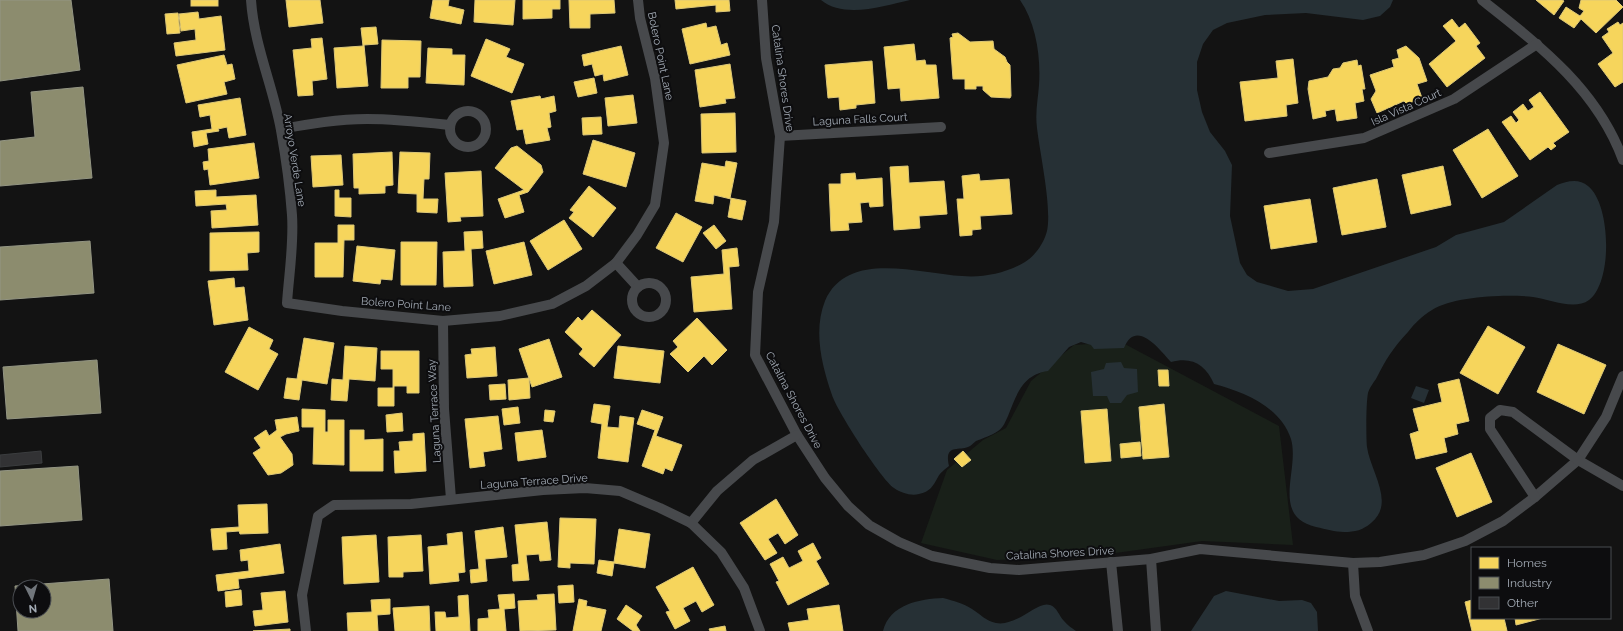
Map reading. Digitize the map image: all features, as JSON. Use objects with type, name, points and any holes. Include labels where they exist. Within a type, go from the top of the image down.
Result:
[{"type":"street","name":"Arroyo Verde Lane","points":[[251,0],[252,19],[281,129],[292,216],[291,257],[286,302]]},
{"type":"street","name":"Bolero Point Lane","points":[[286,302],[342,310],[443,320],[500,316],[552,304],[586,286],[616,263],[638,235],[655,205],[664,143],[655,78],[640,18],[638,0]]},
{"type":"street","name":"Catalina Shores Drive","points":[[762,0],[766,58],[780,136],[774,222],[758,292],[755,355],[797,435],[824,478],[848,506],[869,525],[899,542],[932,556],[990,568],[1019,570],[1151,559],[1200,548],[1353,563],[1380,562],[1424,555],[1465,541],[1503,521],[1535,498],[1578,460],[1606,417],[1623,376]]},
{"type":"street","points":[[1482,0],[1537,44],[1578,84],[1601,117],[1623,160]]},
{"type":"street","name":"Isla Vista Court","points":[[1269,153],[1364,138],[1454,99],[1537,44]]},
{"type":"street","points":[[281,129],[325,122],[366,119],[407,120],[450,125]]},
{"type":"street","name":"Laguna Falls Court","points":[[780,136],[941,126]]},
{"type":"street","points":[[616,263],[638,287]]},
{"type":"street","name":"Laguna Terrace Way","points":[[443,320],[444,409],[451,499]]},
{"type":"street","points":[[1535,498],[1490,429],[1490,418],[1500,410],[1513,412],[1578,460],[1623,486]]},
{"type":"street","points":[[690,523],[717,491],[753,460],[797,435]]},
{"type":"street","name":"Laguna Terrace Drive","points":[[306,631],[302,595],[318,516],[334,505],[411,504],[543,490],[585,488],[620,491],[690,523],[721,552],[744,588],[760,631]]},
{"type":"street","points":[[1151,559],[1156,631]]},
{"type":"street","points":[[1111,562],[1118,631]]},
{"type":"street","points":[[1353,563],[1356,596],[1368,631]]},
{"type":"shaded area","points":[[821,0],[910,0],[876,8],[852,10],[830,6]]},
{"type":"shaded area","points":[[1020,0],[1393,0],[1390,7],[1380,16],[1363,20],[1306,13],[1265,15],[1227,23],[1213,30],[1203,44],[1197,62],[1197,90],[1202,112],[1210,132],[1225,151],[1232,165],[1230,216],[1240,263],[1247,275],[1257,282],[1288,291],[1313,289],[1436,247],[1456,235],[1504,222],[1557,185],[1569,181],[1577,181],[1584,183],[1596,195],[1605,225],[1605,261],[1602,277],[1597,291],[1589,300],[1576,304],[1561,303],[1522,296],[1495,296],[1467,299],[1442,305],[1428,312],[1416,323],[1390,354],[1368,393],[1366,420],[1367,447],[1382,496],[1378,515],[1371,523],[1359,530],[1337,532],[1316,527],[1302,521],[1294,513],[1290,502],[1293,451],[1291,439],[1286,427],[1270,409],[1249,396],[1214,384],[1207,372],[1192,361],[1179,360],[1171,362],[1154,344],[1141,336],[1135,336],[1129,339],[1124,348],[1094,349],[1091,345],[1081,342],[1069,347],[1048,371],[1039,373],[1026,381],[1014,400],[1005,422],[1000,429],[993,434],[976,441],[969,447],[950,451],[948,454],[949,466],[941,473],[929,490],[913,495],[906,494],[894,488],[870,459],[850,429],[832,395],[820,348],[819,336],[821,312],[825,301],[835,285],[850,275],[867,270],[886,268],[906,269],[962,276],[978,276],[995,274],[1011,269],[1025,262],[1036,253],[1046,236],[1048,221],[1047,195],[1036,122],[1039,63],[1034,30]]},
{"type":"shaded area","points":[[1121,342],[1279,426],[1293,545],[1202,541],[1101,555],[997,560],[921,543],[947,470],[983,440],[1006,428],[1031,381],[1074,345]]},
{"type":"shaded area","points":[[1121,362],[1124,368],[1137,369],[1138,392],[1127,395],[1121,403],[1110,403],[1107,396],[1093,396],[1091,372],[1104,369],[1106,363]]},
{"type":"shaded area","points":[[1416,386],[1429,390],[1424,403],[1411,398]]},
{"type":"shaded area","points":[[1226,591],[1279,601],[1302,600],[1311,603],[1317,612],[1318,631],[1191,631],[1214,596]]},
{"type":"shaded area","points":[[943,598],[965,605],[986,619],[996,623],[1012,621],[1039,606],[1050,605],[1067,624],[1076,631],[883,631],[892,615],[899,609],[916,602]]},
{"type":"building: Homes","points":[[191,0],[218,0],[218,6],[191,6]]},
{"type":"building: Homes","points":[[286,0],[320,0],[323,23],[289,27]]},
{"type":"building: Homes","points":[[433,0],[449,0],[448,6],[464,10],[461,24],[430,18]]},
{"type":"building: Homes","points":[[475,0],[515,0],[513,25],[474,22]]},
{"type":"building: Homes","points":[[523,0],[560,0],[560,9],[552,9],[552,18],[523,19]]},
{"type":"building: Homes","points":[[569,0],[614,0],[615,13],[590,14],[590,28],[570,28]]},
{"type":"building: Homes","points":[[675,0],[729,0],[730,11],[716,12],[716,5],[676,9]]},
{"type":"building: Homes","points":[[1536,0],[1562,0],[1564,1],[1554,15]]},
{"type":"building: Homes","points":[[1581,0],[1616,0],[1623,7],[1596,33],[1581,19],[1574,28],[1559,18],[1566,7],[1580,16],[1584,11],[1579,8]]},
{"type":"building: Homes","points":[[198,12],[199,19],[221,16],[225,50],[176,56],[174,43],[196,40],[195,29],[181,31],[179,14]]},
{"type":"building: Homes","points":[[178,13],[180,33],[167,34],[165,14]]},
{"type":"building: Homes","points":[[1452,19],[1459,28],[1465,23],[1480,43],[1476,46],[1485,58],[1447,87],[1429,64],[1456,41],[1443,26]]},
{"type":"building: Homes","points":[[1618,22],[1620,25],[1623,23],[1623,82],[1615,87],[1598,64],[1613,53],[1602,37],[1609,32],[1607,29]]},
{"type":"building: Homes","points":[[706,23],[707,28],[716,26],[721,45],[727,43],[730,55],[690,64],[682,29]]},
{"type":"building: Homes","points":[[376,27],[378,44],[364,45],[368,86],[337,88],[334,48],[363,46],[361,28]]},
{"type":"building: Homes","points":[[958,33],[970,42],[993,41],[994,49],[1005,57],[1010,65],[1010,98],[991,97],[983,90],[983,86],[976,86],[976,89],[965,89],[965,79],[953,79],[950,38],[953,37],[952,34]]},
{"type":"building: Homes","points":[[322,38],[327,79],[312,81],[313,95],[298,96],[293,50],[312,48],[311,39]]},
{"type":"building: Homes","points":[[486,39],[510,49],[506,57],[524,64],[512,93],[471,76]]},
{"type":"building: Homes","points":[[382,40],[421,41],[420,77],[408,77],[408,88],[381,88]]},
{"type":"building: Homes","points":[[914,44],[916,61],[925,60],[926,65],[936,65],[939,98],[901,101],[900,88],[888,89],[884,47]]},
{"type":"building: Homes","points":[[621,46],[628,75],[604,81],[603,74],[595,76],[592,64],[584,66],[582,55]]},
{"type":"building: Homes","points":[[1406,46],[1419,58],[1427,81],[1417,84],[1422,98],[1407,104],[1404,101],[1377,113],[1371,99],[1376,91],[1370,75],[1394,67],[1392,60],[1399,58],[1397,50]]},
{"type":"building: Homes","points":[[428,48],[452,49],[452,55],[465,55],[464,85],[426,83]]},
{"type":"building: Homes","points":[[224,55],[227,65],[232,64],[235,79],[224,82],[227,94],[186,103],[177,65]]},
{"type":"building: Homes","points":[[1293,59],[1298,103],[1286,105],[1287,116],[1245,121],[1240,82],[1278,78],[1276,61]]},
{"type":"building: Homes","points":[[1357,60],[1358,66],[1361,65],[1365,89],[1362,89],[1364,101],[1355,103],[1357,118],[1337,121],[1335,109],[1325,111],[1326,116],[1313,119],[1308,89],[1309,81],[1328,77],[1333,69],[1340,68],[1343,63]]},
{"type":"building: Homes","points":[[872,61],[875,103],[856,105],[856,108],[840,110],[839,97],[828,98],[825,65]]},
{"type":"building: Homes","points":[[730,64],[735,98],[725,99],[726,103],[700,107],[695,70]]},
{"type":"building: Homes","points":[[594,78],[597,93],[578,97],[574,82]]},
{"type":"building: Homes","points":[[1540,92],[1569,132],[1553,143],[1556,146],[1551,150],[1548,147],[1530,160],[1502,122],[1511,116],[1516,123],[1519,120],[1513,112],[1523,104],[1528,111],[1534,107],[1529,100]]},
{"type":"building: Homes","points":[[633,95],[637,123],[608,126],[605,98]]},
{"type":"building: Homes","points":[[540,96],[541,99],[554,96],[556,111],[549,113],[551,127],[547,128],[550,140],[526,144],[523,129],[517,130],[511,101]]},
{"type":"building: Homes","points":[[240,98],[246,135],[229,138],[227,127],[218,129],[219,131],[206,133],[208,144],[194,147],[192,132],[212,129],[210,115],[200,117],[198,105]]},
{"type":"building: Homes","points":[[735,113],[736,152],[702,153],[701,114]]},
{"type":"building: Homes","points":[[601,117],[602,134],[583,135],[582,118]]},
{"type":"building: Homes","points":[[1488,129],[1518,176],[1482,198],[1453,150]]},
{"type":"building: Homes","points":[[593,140],[635,153],[626,187],[583,174]]},
{"type":"building: Homes","points":[[254,143],[259,178],[210,185],[208,169],[204,170],[203,162],[209,161],[208,149]]},
{"type":"building: Homes","points":[[517,146],[541,165],[543,172],[528,192],[519,195],[524,212],[505,218],[498,199],[524,190],[495,168],[511,148]]},
{"type":"building: Homes","points":[[392,152],[393,185],[385,186],[385,193],[359,194],[359,188],[354,188],[353,154]]},
{"type":"building: Homes","points":[[400,152],[430,153],[429,179],[424,179],[423,199],[438,199],[437,213],[417,212],[417,194],[398,193]]},
{"type":"building: Homes","points":[[341,155],[343,185],[313,187],[311,156]]},
{"type":"building: Homes","points":[[726,161],[737,163],[730,198],[746,201],[742,220],[728,217],[731,199],[714,195],[713,204],[695,201],[702,163],[725,167]]},
{"type":"building: Homes","points":[[908,166],[909,183],[944,181],[947,214],[919,216],[920,228],[894,230],[890,167]]},
{"type":"building: Homes","points":[[1443,166],[1451,205],[1411,214],[1402,175]]},
{"type":"building: Homes","points":[[481,171],[483,216],[460,217],[461,221],[448,222],[445,173]]},
{"type":"building: Homes","points":[[855,173],[856,180],[882,178],[883,206],[870,207],[869,202],[860,203],[862,222],[848,223],[849,230],[831,231],[829,184],[841,184],[841,174]]},
{"type":"building: Homes","points":[[979,174],[980,181],[1009,179],[1012,214],[980,216],[981,229],[972,230],[972,235],[960,236],[957,199],[964,199],[962,176]]},
{"type":"building: Homes","points":[[1377,179],[1386,227],[1342,235],[1333,188]]},
{"type":"building: Homes","points":[[589,186],[616,208],[593,237],[569,218],[574,212],[570,210]]},
{"type":"building: Homes","points":[[216,190],[216,197],[256,195],[258,225],[212,228],[211,211],[227,210],[226,204],[196,206],[195,191]]},
{"type":"building: Homes","points":[[335,190],[339,190],[339,198],[351,198],[351,217],[335,216]]},
{"type":"building: Homes","points":[[1310,199],[1317,242],[1271,249],[1264,206]]},
{"type":"building: Homes","points":[[676,213],[702,227],[683,262],[656,248]]},
{"type":"building: Homes","points":[[564,220],[582,249],[548,270],[530,241]]},
{"type":"building: Homes","points":[[338,225],[354,225],[354,240],[344,240],[343,277],[315,277],[315,243],[338,243]]},
{"type":"building: Homes","points":[[714,225],[726,241],[716,249],[703,233]]},
{"type":"building: Homes","points":[[482,231],[483,248],[471,249],[473,286],[444,287],[443,252],[465,251],[464,232]]},
{"type":"building: Homes","points":[[259,232],[259,252],[247,253],[248,270],[210,271],[210,233]]},
{"type":"building: Homes","points":[[401,242],[437,242],[436,285],[401,285]]},
{"type":"building: Homes","points":[[524,242],[532,275],[494,284],[486,251]]},
{"type":"building: Homes","points":[[357,246],[395,250],[392,280],[381,279],[380,284],[353,281]]},
{"type":"building: Homes","points":[[737,248],[739,266],[729,267],[732,309],[694,312],[691,277],[724,274],[722,250]]},
{"type":"building: Homes","points":[[234,278],[235,288],[244,287],[248,320],[214,325],[208,281]]},
{"type":"building: Homes","points":[[592,310],[621,335],[594,367],[579,354],[583,349],[565,332],[578,317],[582,321]]},
{"type":"building: Homes","points":[[697,318],[727,350],[712,365],[704,356],[688,372],[670,354],[678,347],[673,341]]},
{"type":"building: Homes","points":[[1488,326],[1525,347],[1498,394],[1460,373]]},
{"type":"building: Homes","points":[[249,327],[273,340],[269,349],[278,354],[258,390],[225,372]]},
{"type":"building: Homes","points":[[304,338],[334,343],[327,384],[302,380],[299,400],[284,398],[287,378],[297,379]]},
{"type":"building: Homes","points":[[549,339],[562,377],[532,387],[519,349]]},
{"type":"building: Homes","points":[[1558,344],[1606,365],[1584,414],[1537,392]]},
{"type":"building: Homes","points":[[345,346],[377,348],[375,381],[349,379],[347,401],[331,400],[332,379],[343,380]]},
{"type":"building: Homes","points":[[618,346],[664,351],[660,383],[614,378]]},
{"type":"building: Homes","points":[[495,347],[497,376],[467,378],[465,355],[472,354],[471,349]]},
{"type":"building: Homes","points":[[381,351],[419,351],[419,393],[407,393],[407,386],[394,386],[394,406],[378,406],[378,388],[393,388],[393,369],[381,369]]},
{"type":"building: Homes","points":[[1158,370],[1168,370],[1169,386],[1159,386]]},
{"type":"building: Homes","points":[[529,378],[530,398],[509,400],[508,380]]},
{"type":"building: Homes","points":[[1459,379],[1469,421],[1456,424],[1458,434],[1444,438],[1447,452],[1416,459],[1410,434],[1419,431],[1413,409],[1442,402],[1438,384]]},
{"type":"building: Homes","points":[[505,384],[506,399],[490,400],[489,385]]},
{"type":"building: Homes","points":[[594,404],[610,406],[607,427],[619,428],[620,416],[634,418],[628,462],[598,458],[602,424],[591,422]]},
{"type":"building: Homes","points":[[1164,404],[1169,457],[1143,459],[1139,407]]},
{"type":"building: Homes","points":[[518,407],[520,423],[504,425],[502,409]]},
{"type":"building: Homes","points":[[302,409],[325,410],[325,432],[328,432],[328,420],[344,420],[344,465],[313,464],[314,427],[302,427]]},
{"type":"building: Homes","points":[[1107,409],[1111,461],[1085,463],[1081,411]]},
{"type":"building: Homes","points":[[545,410],[555,411],[553,422],[544,421]]},
{"type":"building: Homes","points":[[642,410],[663,417],[656,436],[682,445],[672,471],[665,468],[663,474],[642,466],[655,430],[637,424]]},
{"type":"building: Homes","points":[[402,413],[403,431],[387,432],[386,415]]},
{"type":"building: Homes","points":[[498,416],[502,449],[483,452],[485,466],[470,468],[465,419]]},
{"type":"building: Homes","points":[[297,417],[299,431],[280,437],[292,454],[293,465],[281,473],[268,475],[253,453],[261,448],[254,438],[266,430],[269,436],[277,430],[275,420]]},
{"type":"building: Homes","points":[[350,430],[364,430],[364,440],[383,439],[383,471],[350,471]]},
{"type":"building: Homes","points":[[542,430],[546,457],[518,461],[515,433]]},
{"type":"building: Homes","points":[[424,433],[426,471],[395,473],[394,451],[400,451],[399,442],[413,441],[413,434]]},
{"type":"building: Homes","points":[[1140,442],[1141,456],[1121,458],[1120,444]]},
{"type":"building: Homes","points":[[963,451],[971,460],[962,467],[954,459]]},
{"type":"building: Homes","points":[[1471,453],[1492,502],[1457,517],[1436,468]]},
{"type":"building: Homes","points":[[776,499],[798,535],[785,544],[778,533],[768,539],[777,553],[765,560],[740,523]]},
{"type":"building: Homes","points":[[267,504],[268,533],[240,534],[239,531],[226,532],[227,549],[213,550],[211,529],[239,527],[238,505]]},
{"type":"building: Homes","points":[[560,518],[596,519],[594,564],[570,563],[570,568],[558,567]]},
{"type":"building: Homes","points":[[547,522],[551,560],[540,561],[539,554],[526,555],[529,580],[513,581],[512,565],[519,564],[515,525]]},
{"type":"building: Homes","points":[[503,527],[507,557],[485,559],[487,581],[471,583],[470,570],[479,569],[475,531]]},
{"type":"building: Homes","points":[[619,529],[650,534],[645,568],[614,563],[612,576],[597,573],[599,560],[614,562]]},
{"type":"building: Homes","points":[[462,532],[465,572],[458,573],[459,581],[430,584],[428,547],[448,545],[447,534]]},
{"type":"building: Homes","points":[[376,535],[379,582],[344,584],[342,537]]},
{"type":"building: Homes","points":[[421,535],[423,571],[403,572],[403,577],[389,577],[388,537]]},
{"type":"building: Homes","points":[[813,543],[821,558],[816,561],[829,584],[788,605],[776,582],[779,581],[770,564],[783,557],[789,568],[803,561],[798,551]]},
{"type":"building: Homes","points":[[280,544],[284,573],[238,579],[239,588],[218,591],[216,575],[249,571],[248,560],[241,561],[240,550]]},
{"type":"building: Homes","points":[[693,567],[714,605],[702,612],[696,601],[683,608],[690,621],[675,629],[666,612],[670,611],[656,587]]},
{"type":"building: Homes","points":[[573,585],[574,602],[559,603],[558,586]]},
{"type":"building: Homes","points":[[241,590],[242,605],[226,607],[225,592]]},
{"type":"building: Homes","points":[[285,591],[288,622],[255,626],[253,611],[263,610],[261,593]]},
{"type":"building: Homes","points":[[514,594],[515,608],[504,609],[506,631],[478,631],[478,619],[489,618],[488,610],[500,609],[498,595]]},
{"type":"building: Homes","points":[[554,594],[556,630],[520,631],[518,601],[538,600],[537,595]]},
{"type":"building: Homes","points":[[468,595],[470,631],[436,631],[435,612],[445,612],[446,618],[459,617],[458,596]]},
{"type":"building: Homes","points":[[390,599],[390,614],[377,615],[378,631],[348,631],[347,613],[372,612],[371,600]]},
{"type":"building: Homes","points":[[579,599],[587,601],[586,606],[606,610],[601,631],[573,631]]},
{"type":"building: Homes","points":[[1471,600],[1471,619],[1504,619],[1507,631],[1472,631],[1465,602]]},
{"type":"building: Homes","points":[[626,605],[642,616],[636,625],[640,631],[633,631],[617,619]]},
{"type":"building: Homes","points":[[839,605],[843,631],[790,631],[788,623],[809,620],[807,609]]},
{"type":"building: Homes","points":[[429,606],[430,631],[395,631],[393,608]]},
{"type":"building: Homes","points":[[1515,619],[1539,619],[1516,625]]},
{"type":"building: Homes","points":[[725,626],[726,631],[710,631],[709,629]]},
{"type":"building: Homes","points":[[290,629],[290,631],[253,631]]},
{"type":"building: Industry","points":[[0,0],[71,0],[80,70],[0,81]]},
{"type":"building: Industry","points":[[83,87],[92,178],[0,186],[0,141],[35,137],[31,92]]},
{"type":"building: Industry","points":[[90,241],[94,293],[0,300],[0,247]]},
{"type":"building: Industry","points":[[97,360],[101,413],[7,419],[3,367]]},
{"type":"building: Industry","points":[[78,466],[82,520],[0,526],[0,471]]},
{"type":"building: Industry","points":[[109,579],[113,631],[18,631],[17,619],[52,619],[52,583]]},
{"type":"building: Other","points":[[41,451],[42,463],[0,467],[0,455]]}]
